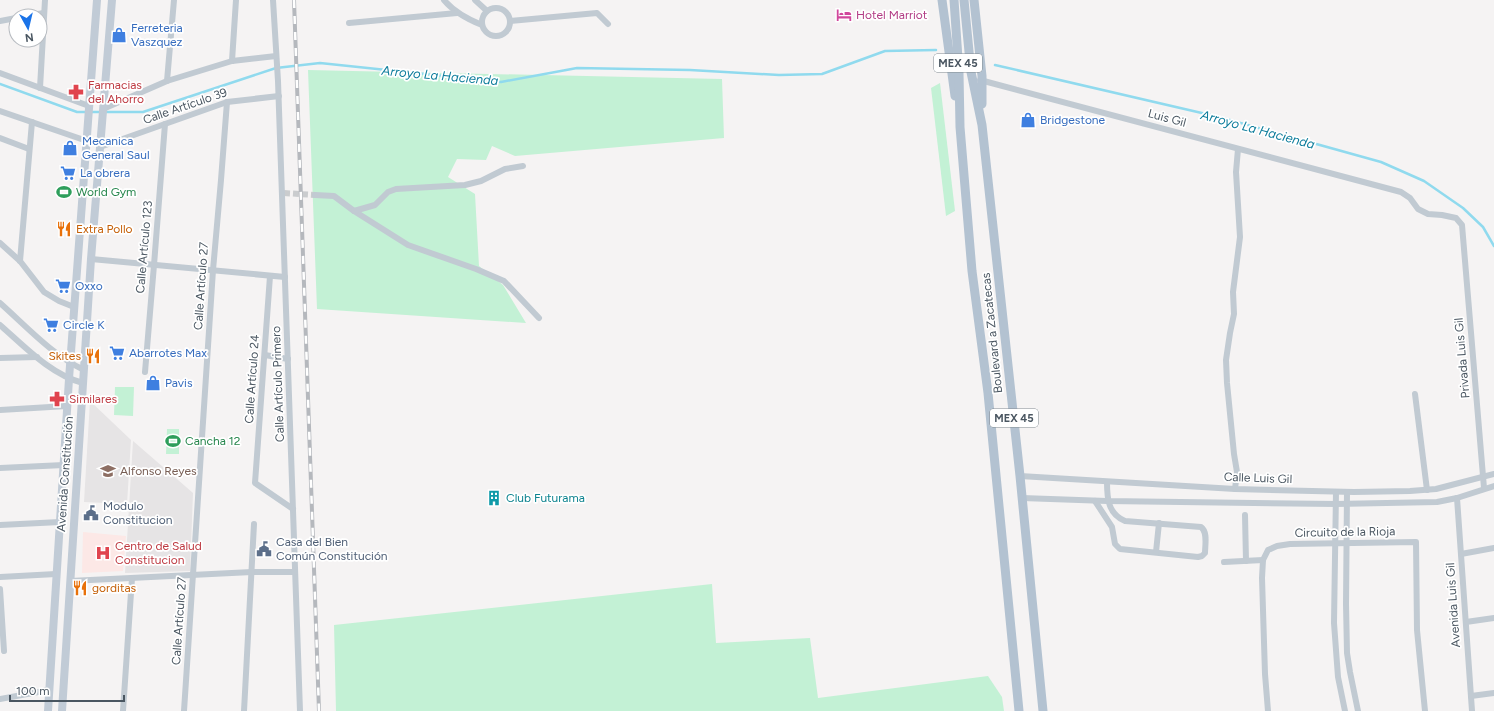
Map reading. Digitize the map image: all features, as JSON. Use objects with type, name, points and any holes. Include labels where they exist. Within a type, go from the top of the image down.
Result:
[{"type":"main road","name":"Avenida Constitución","points":[[48,711],[67,406],[97,0]]},
{"type":"main road","name":"Avenida Constitución","points":[[62,711],[91,259],[112,0]]},
{"type":"main road","points":[[942,0],[960,127]]},
{"type":"main road","name":"Boulevard a Zacatecas","points":[[954,0],[959,73],[960,127],[972,271],[988,393],[1019,711]]},
{"type":"main road","name":"Boulevard a Zacatecas","points":[[964,0],[977,79],[1020,476],[1043,711]]},
{"type":"main road","points":[[974,0],[977,79]]},
{"type":"street","points":[[168,81],[174,0]]},
{"type":"street","points":[[232,61],[236,0]]},
{"type":"street","name":"Calle Artículo Primero","points":[[273,0],[283,193],[300,711]]},
{"type":"street","points":[[444,0],[457,13],[482,25]]},
{"type":"street","points":[[475,0],[487,11]]},
{"type":"street","points":[[495,8],[504,10],[510,21],[508,30],[500,36],[490,35],[483,29],[482,25],[484,15],[487,11],[495,8]]},
{"type":"street","points":[[348,23],[457,13]]},
{"type":"street","points":[[510,21],[597,13],[608,24]]},
{"type":"street","points":[[40,88],[42,48]]},
{"type":"street","points":[[103,111],[168,81],[232,61],[276,56]]},
{"type":"street","points":[[0,73],[89,108]]},
{"type":"street","name":"Luis Gil","points":[[977,79],[1401,192],[1410,198],[1418,209],[1428,214],[1456,218],[1462,226]]},
{"type":"street","name":"Calle Artículo 39","points":[[100,147],[227,102],[279,96]]},
{"type":"street","name":"Calle Artículo 27","points":[[184,711],[213,270],[227,102]]},
{"type":"street","points":[[0,111],[87,138]]},
{"type":"street","points":[[20,261],[32,122]]},
{"type":"street","name":"Calle Artículo 123","points":[[144,372],[154,265],[164,124]]},
{"type":"street","points":[[0,138],[29,149]]},
{"type":"street","points":[[1235,489],[1237,472],[1227,384],[1226,360],[1234,314],[1233,292],[1240,237],[1236,172],[1238,148]]},
{"type":"street","points":[[354,211],[376,205],[388,192],[396,189],[466,184],[481,181],[506,169],[524,166]]},
{"type":"street","points":[[315,195],[334,196],[354,211],[408,245],[476,269],[504,281],[539,318]]},
{"type":"street","name":"Privada Luis Gil","points":[[1462,226],[1484,488]]},
{"type":"street","points":[[0,243],[20,261],[44,292],[59,301],[74,307]]},
{"type":"street","points":[[91,259],[285,278]]},
{"type":"street","name":"Calle Artículo 24","points":[[270,276],[255,483],[293,509]]},
{"type":"street","points":[[0,303],[57,354],[71,364],[84,370]]},
{"type":"street","points":[[0,325],[37,357],[69,379],[83,383]]},
{"type":"street","points":[[265,355],[288,359]]},
{"type":"street","points":[[0,358],[37,357]]},
{"type":"street","points":[[1415,394],[1427,490]]},
{"type":"street","points":[[0,410],[67,406]]},
{"type":"street","points":[[0,468],[64,465]]},
{"type":"street","name":"Calle Luis Gil","points":[[1020,476],[1235,489],[1347,492],[1436,489],[1494,474]]},
{"type":"street","points":[[1095,501],[1112,527],[1115,544],[1120,549],[1198,557],[1205,553],[1205,532],[1201,527],[1125,521],[1117,518],[1107,501],[1107,482]]},
{"type":"street","name":"Calle Luis Gil","points":[[1022,498],[1095,501],[1336,504],[1437,502],[1457,498],[1494,486]]},
{"type":"street","points":[[1336,492],[1334,623],[1338,677],[1344,711]]},
{"type":"street","points":[[1347,492],[1347,653],[1358,711]]},
{"type":"street","name":"Avenida Luis Gil","points":[[1457,498],[1472,711]]},
{"type":"street","points":[[1244,516],[1246,561]]},
{"type":"street","points":[[0,525],[60,522]]},
{"type":"street","points":[[244,711],[254,524]]},
{"type":"street","points":[[1156,552],[1159,524]]},
{"type":"street","name":"Circuito de la Rioja","points":[[1263,560],[1268,550],[1277,546],[1290,544],[1336,542],[1416,542],[1418,630],[1425,711]]},
{"type":"street","points":[[1461,554],[1494,548]]},
{"type":"street","points":[[1224,562],[1263,560],[1264,674],[1268,711]]},
{"type":"street","points":[[70,581],[252,572],[295,572]]},
{"type":"street","points":[[0,577],[56,574]]},
{"type":"street","points":[[123,711],[132,578]]},
{"type":"street","points":[[0,589],[4,651]]},
{"type":"street","points":[[1466,622],[1494,618]]},
{"type":"street","points":[[0,699],[49,690]]},
{"type":"street","points":[[1471,696],[1494,693]]},
{"type":"shaded area","name":"Alfonso Reyes","points":[[90,401],[131,440],[127,504],[84,502]]},
{"type":"shaded area","points":[[133,441],[193,493],[190,571],[125,573]]},
{"type":"shaded area","name":"Centro de Salud Constitucion","points":[[83,532],[126,536],[123,571],[82,573]]},
{"type":"green space","points":[[308,70],[722,79],[724,138],[515,156],[492,146],[486,160],[457,159],[448,177],[475,194],[479,266],[503,285],[526,323],[317,309]]},
{"type":"green space","points":[[940,83],[955,211],[946,216],[931,88]]},
{"type":"green space","points":[[115,387],[134,387],[133,416],[114,415]]},
{"type":"green space","name":"Cancha 12","points":[[167,429],[179,429],[179,454],[166,454]]},
{"type":"green space","points":[[712,584],[716,643],[810,638],[818,698],[988,676],[1002,697],[1004,711],[336,711],[334,625]]},
{"type":"waterway","name":"Arroyo La Hacienda","points":[[0,84],[77,112],[143,112],[276,68],[320,63],[501,82],[577,68],[690,70],[779,75],[822,74],[885,51],[936,50]]},
{"type":"waterway","name":"Arroyo La Hacienda","points":[[995,65],[1219,117],[1381,162],[1424,181],[1463,208],[1483,227],[1494,246]]},
{"type":"tunnel","points":[[284,193],[315,195]]},
{"type":"railway","points":[[294,0],[319,711]]},
{"type":"place","name":"Hotel Marriot","points":[[844,15]]},
{"type":"place","name":"Ferreteria Vaszquez","points":[[119,35]]},
{"type":"place","name":"Farmacias del Ahorro","points":[[76,92]]},
{"type":"place","name":"Bridgestone","points":[[1028,120]]},
{"type":"place","name":"Mecanica General Saul","points":[[70,148]]},
{"type":"place","name":"La obrera","points":[[68,173]]},
{"type":"place","name":"World Gym","points":[[64,192]]},
{"type":"place","name":"Extra Pollo","points":[[64,229]]},
{"type":"place","name":"Oxxo","points":[[63,286]]},
{"type":"place","name":"Circle K","points":[[51,325]]},
{"type":"place","name":"Abarrotes Max","points":[[117,353]]},
{"type":"place","name":"Skites","points":[[93,356]]},
{"type":"place","name":"Pavis","points":[[153,383]]},
{"type":"place","name":"Similares","points":[[57,399]]},
{"type":"place","name":"Cancha 12","points":[[173,441]]},
{"type":"place","name":"Alfonso Reyes","points":[[108,471]]},
{"type":"place","name":"Club Futurama","points":[[494,498]]},
{"type":"place","name":"Modulo Constitucion","points":[[91,513]]},
{"type":"place","name":"Casa del Bien Común Constitución","points":[[264,549]]},
{"type":"place","name":"Centro de Salud Constitucion","points":[[103,553]]},
{"type":"place","name":"gorditas","points":[[80,588]]}]
